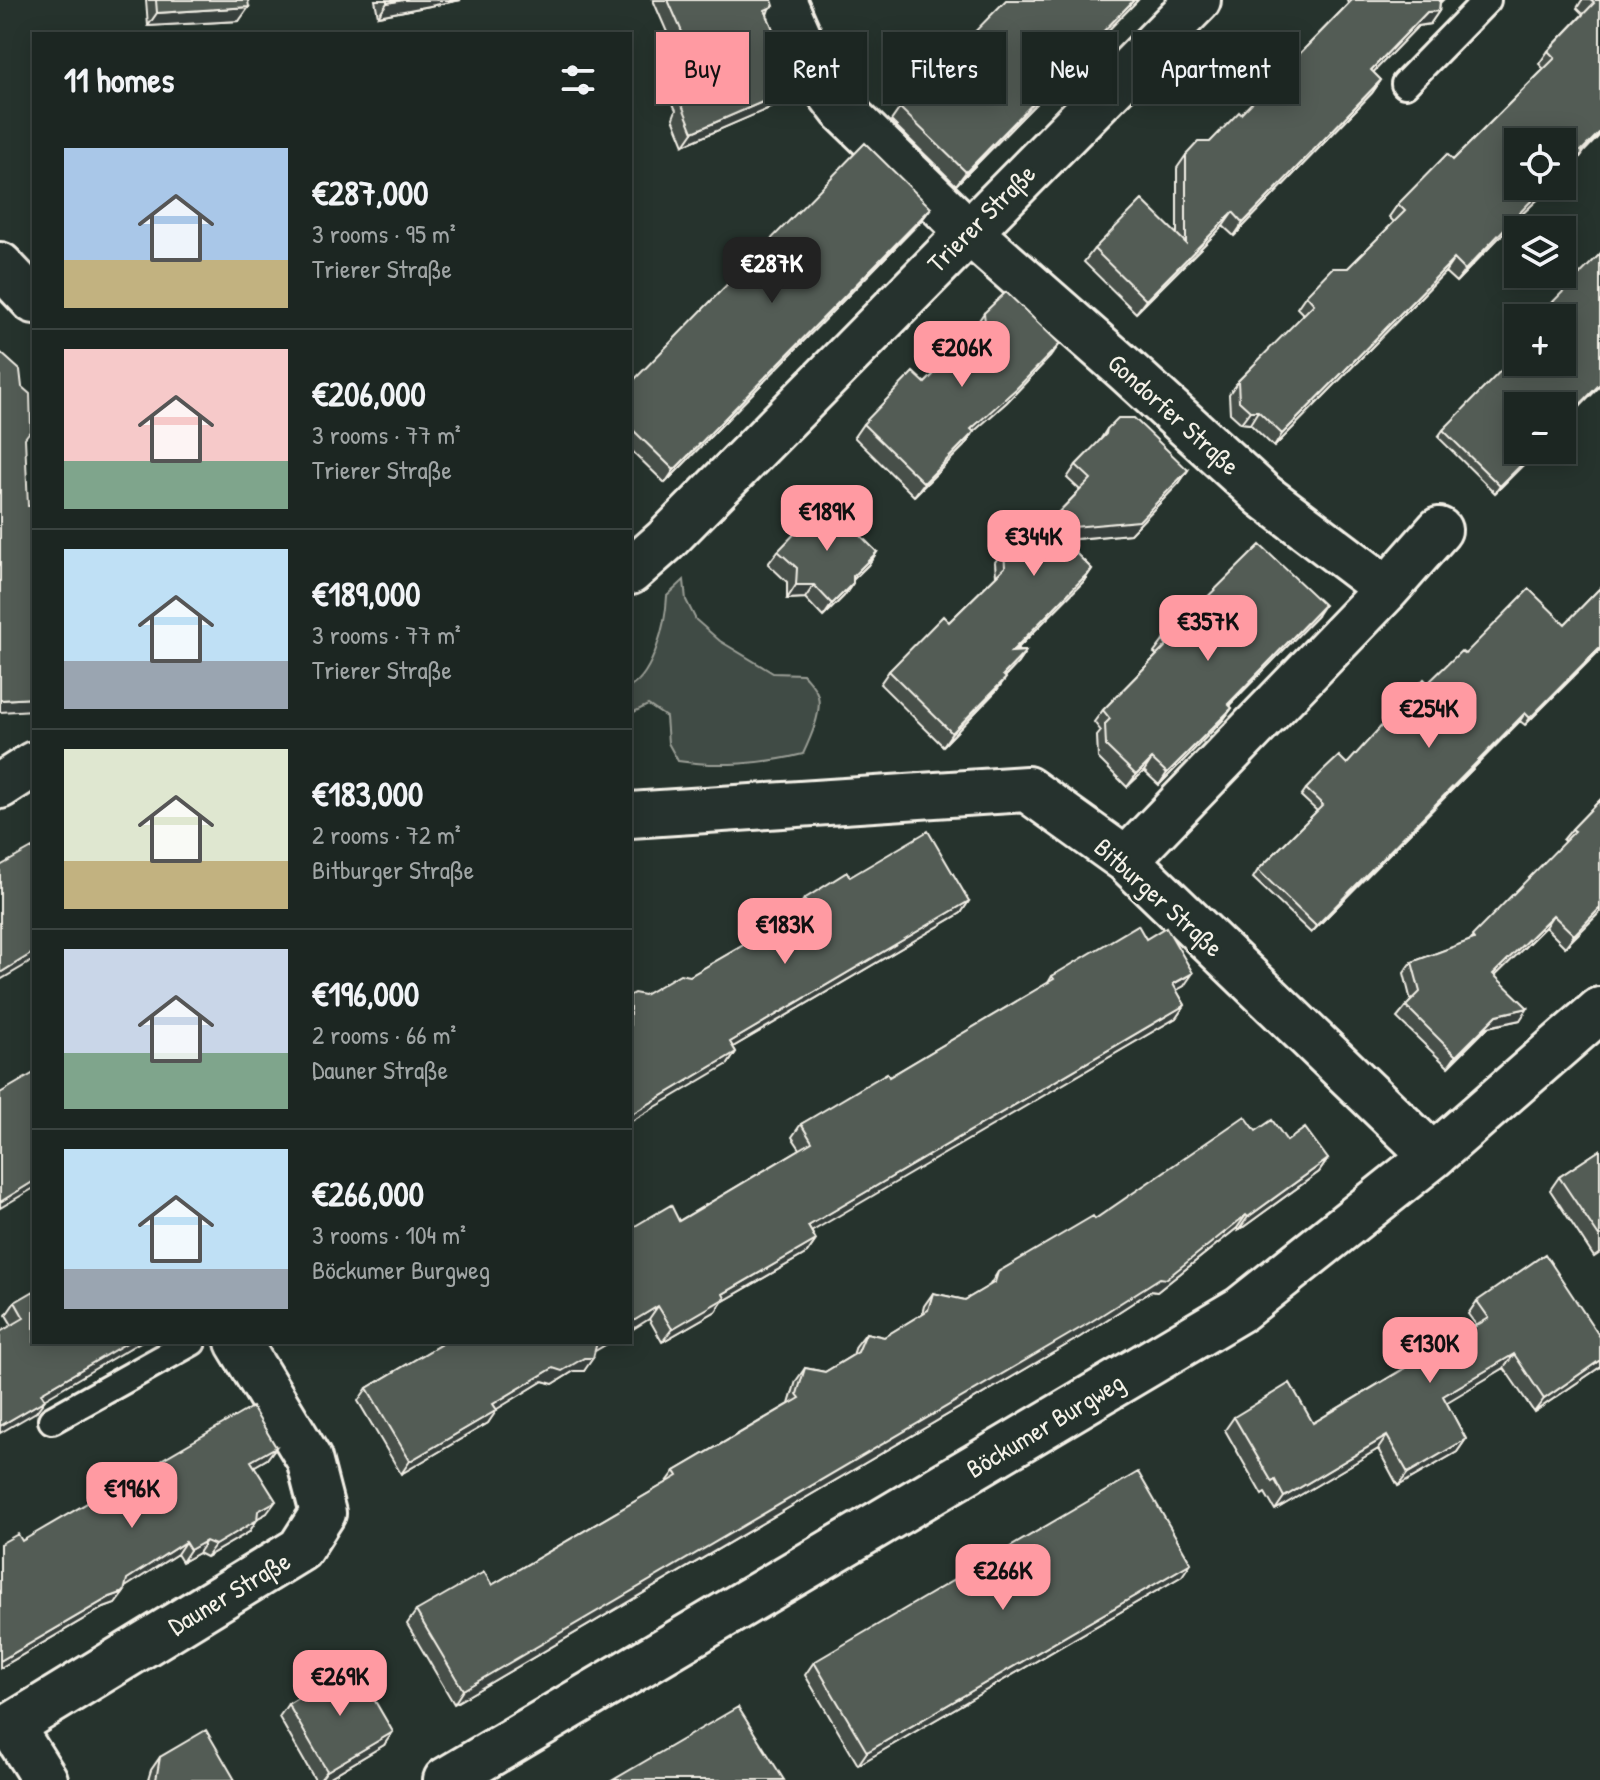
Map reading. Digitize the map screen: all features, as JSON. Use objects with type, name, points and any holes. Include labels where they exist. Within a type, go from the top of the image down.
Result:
[{"type":"street","name":"Gondorfer Straße","points":[[783,0],[816,75],[842,109],[968,231],[1264,496],[1387,589]]},
{"type":"street","name":"Trierer Straße","points":[[632,570],[665,541],[1198,0]]},
{"type":"street","points":[[0,265],[32,299]]},
{"type":"street","points":[[1126,860],[1387,589],[1439,530]]},
{"type":"street","points":[[0,786],[32,765]]},
{"type":"street","name":"Bitburger Straße","points":[[632,815],[1027,789],[1126,860],[1433,1156]]},
{"type":"street","name":"Böckumer Burgweg","points":[[446,1780],[1241,1309],[1433,1156],[1600,1010]]},
{"type":"street","name":"Dauner Straße","points":[[45,1780],[6,1729],[300,1549],[323,1513],[309,1459],[239,1344]]},
{"type":"lane","points":[[1405,84],[1487,0]]},
{"type":"lane","points":[[52,1420],[188,1344]]},
{"type":"shaded area","points":[[684,580],[686,600],[696,620],[720,641],[773,673],[803,674],[814,687],[819,703],[815,726],[803,754],[740,764],[678,761],[668,743],[666,717],[648,705],[632,713],[632,685],[646,671],[652,659],[661,632],[667,596]]},
{"type":"building","points":[[156,0],[248,0],[249,7],[157,13]]},
{"type":"building","points":[[668,0],[772,0],[774,6],[765,10],[774,32],[765,32],[765,101],[693,132],[682,104],[749,104],[749,32],[682,32]]},
{"type":"building","points":[[1006,0],[1134,0],[1103,32],[1022,32],[1022,104],[1032,104],[966,172],[900,108],[904,104],[1006,104],[1006,32],[975,32]]},
{"type":"building","points":[[1352,0],[1440,0],[1439,11],[1427,12],[1371,70],[1381,80],[1243,223],[1233,212],[1146,300],[1094,249],[1142,200],[1186,243],[1186,155],[1198,142],[1210,142],[1251,104],[1299,104],[1299,54]]},
{"type":"building","points":[[1590,0],[1600,0],[1600,132],[1581,151],[1583,153],[1576,160],[1576,128],[1504,128],[1504,200],[1532,200],[1517,216],[1504,216],[1504,229],[1465,270],[1454,259],[1282,434],[1258,411],[1250,411],[1239,401],[1238,381],[1314,304],[1306,295],[1332,268],[1348,268],[1405,211],[1398,204],[1447,154],[1453,160],[1555,58],[1548,51],[1594,3]]},
{"type":"building","points":[[865,143],[931,208],[674,470],[632,429],[632,382]]},
{"type":"building","points":[[1600,254],[1600,384],[1576,409],[1576,392],[1504,392],[1504,464],[1522,464],[1500,486],[1443,430],[1504,367],[1504,376],[1576,376],[1576,304],[1551,304],[1567,288],[1576,288],[1576,278]]},
{"type":"building","points":[[1006,292],[1060,344],[971,429],[974,432],[924,483],[863,424],[913,372],[925,383],[985,322],[984,313]]},
{"type":"building","points":[[0,352],[20,370],[22,387],[30,394],[31,430],[25,438],[28,506],[32,506],[32,698],[0,700]]},
{"type":"building","points":[[1118,418],[1134,418],[1188,470],[1139,521],[1051,529],[1092,569],[1011,652],[1026,651],[1003,675],[1006,678],[952,733],[889,671],[943,616],[949,622],[1005,567],[1004,550],[1022,550],[1091,479],[1076,465]]},
{"type":"building","points":[[826,501],[877,552],[853,576],[853,583],[832,604],[814,585],[796,585],[797,568],[778,551]]},
{"type":"building","points":[[1260,545],[1324,605],[1228,704],[1232,708],[1167,773],[1152,759],[1136,775],[1106,746],[1105,724],[1110,719],[1103,710],[1167,645],[1163,641]]},
{"type":"building","points":[[1600,588],[1600,647],[1530,718],[1525,713],[1316,926],[1258,870],[1323,805],[1306,789],[1322,772],[1339,756],[1347,764],[1424,679],[1428,683],[1461,651],[1465,654],[1529,589],[1565,624]]},
{"type":"building","points":[[1600,800],[1600,908],[1574,935],[1553,915],[1493,974],[1528,1008],[1497,1015],[1456,1056],[1406,1006],[1420,992],[1412,962],[1474,939],[1472,936],[1575,831],[1572,829]]},
{"type":"building","points":[[928,831],[969,901],[730,1042],[736,1052],[632,1114],[632,994],[644,995],[680,974],[690,976],[809,907],[804,899],[847,872],[850,877]]},
{"type":"building","points":[[32,848],[32,953],[0,973],[0,866]]},
{"type":"building","points":[[1138,925],[1146,939],[1166,927],[1193,973],[1173,984],[1185,1005],[808,1226],[816,1240],[723,1294],[725,1298],[672,1329],[658,1306],[632,1322],[632,1228],[671,1205],[679,1221],[812,1142],[801,1124],[887,1073],[889,1077],[1054,979],[1052,976]]},
{"type":"building","points":[[32,1074],[32,1182],[0,1202],[0,1093]]},
{"type":"building","points":[[1245,1116],[1256,1131],[1272,1120],[1287,1141],[1305,1128],[1328,1159],[1248,1217],[1246,1215],[1166,1279],[1160,1278],[1089,1323],[463,1690],[416,1611],[484,1572],[492,1585],[678,1476],[675,1471],[800,1398],[797,1394],[805,1368],[825,1372],[858,1352],[866,1333],[884,1337],[928,1310],[933,1293],[965,1300],[995,1282],[998,1272],[1093,1216],[1095,1219]]},
{"type":"building","points":[[1600,1150],[1600,1238],[1559,1177]]},
{"type":"building","points":[[1545,1254],[1600,1337],[1600,1360],[1544,1399],[1514,1354],[1443,1396],[1466,1439],[1408,1473],[1387,1436],[1284,1497],[1234,1417],[1290,1383],[1313,1423],[1489,1318],[1477,1301]]},
{"type":"building","points":[[32,1292],[32,1344],[125,1344],[41,1393],[45,1400],[0,1426],[0,1332],[24,1318],[15,1302]]},
{"type":"building","points":[[442,1344],[596,1344],[593,1358],[584,1358],[562,1371],[553,1368],[493,1404],[497,1410],[410,1461],[367,1388]]},
{"type":"building","points":[[252,1407],[276,1447],[251,1461],[276,1501],[258,1511],[257,1520],[215,1545],[206,1541],[190,1550],[185,1542],[127,1579],[124,1592],[110,1597],[0,1661],[0,1544],[18,1534],[22,1541]]},
{"type":"building","points":[[1138,1472],[1191,1563],[867,1752],[814,1662]]},
{"type":"building","points":[[354,1665],[393,1732],[327,1771],[288,1704]]},
{"type":"building","points":[[738,1707],[784,1780],[613,1780]]},
{"type":"building","points":[[206,1730],[235,1780],[156,1780],[160,1757]]}]
